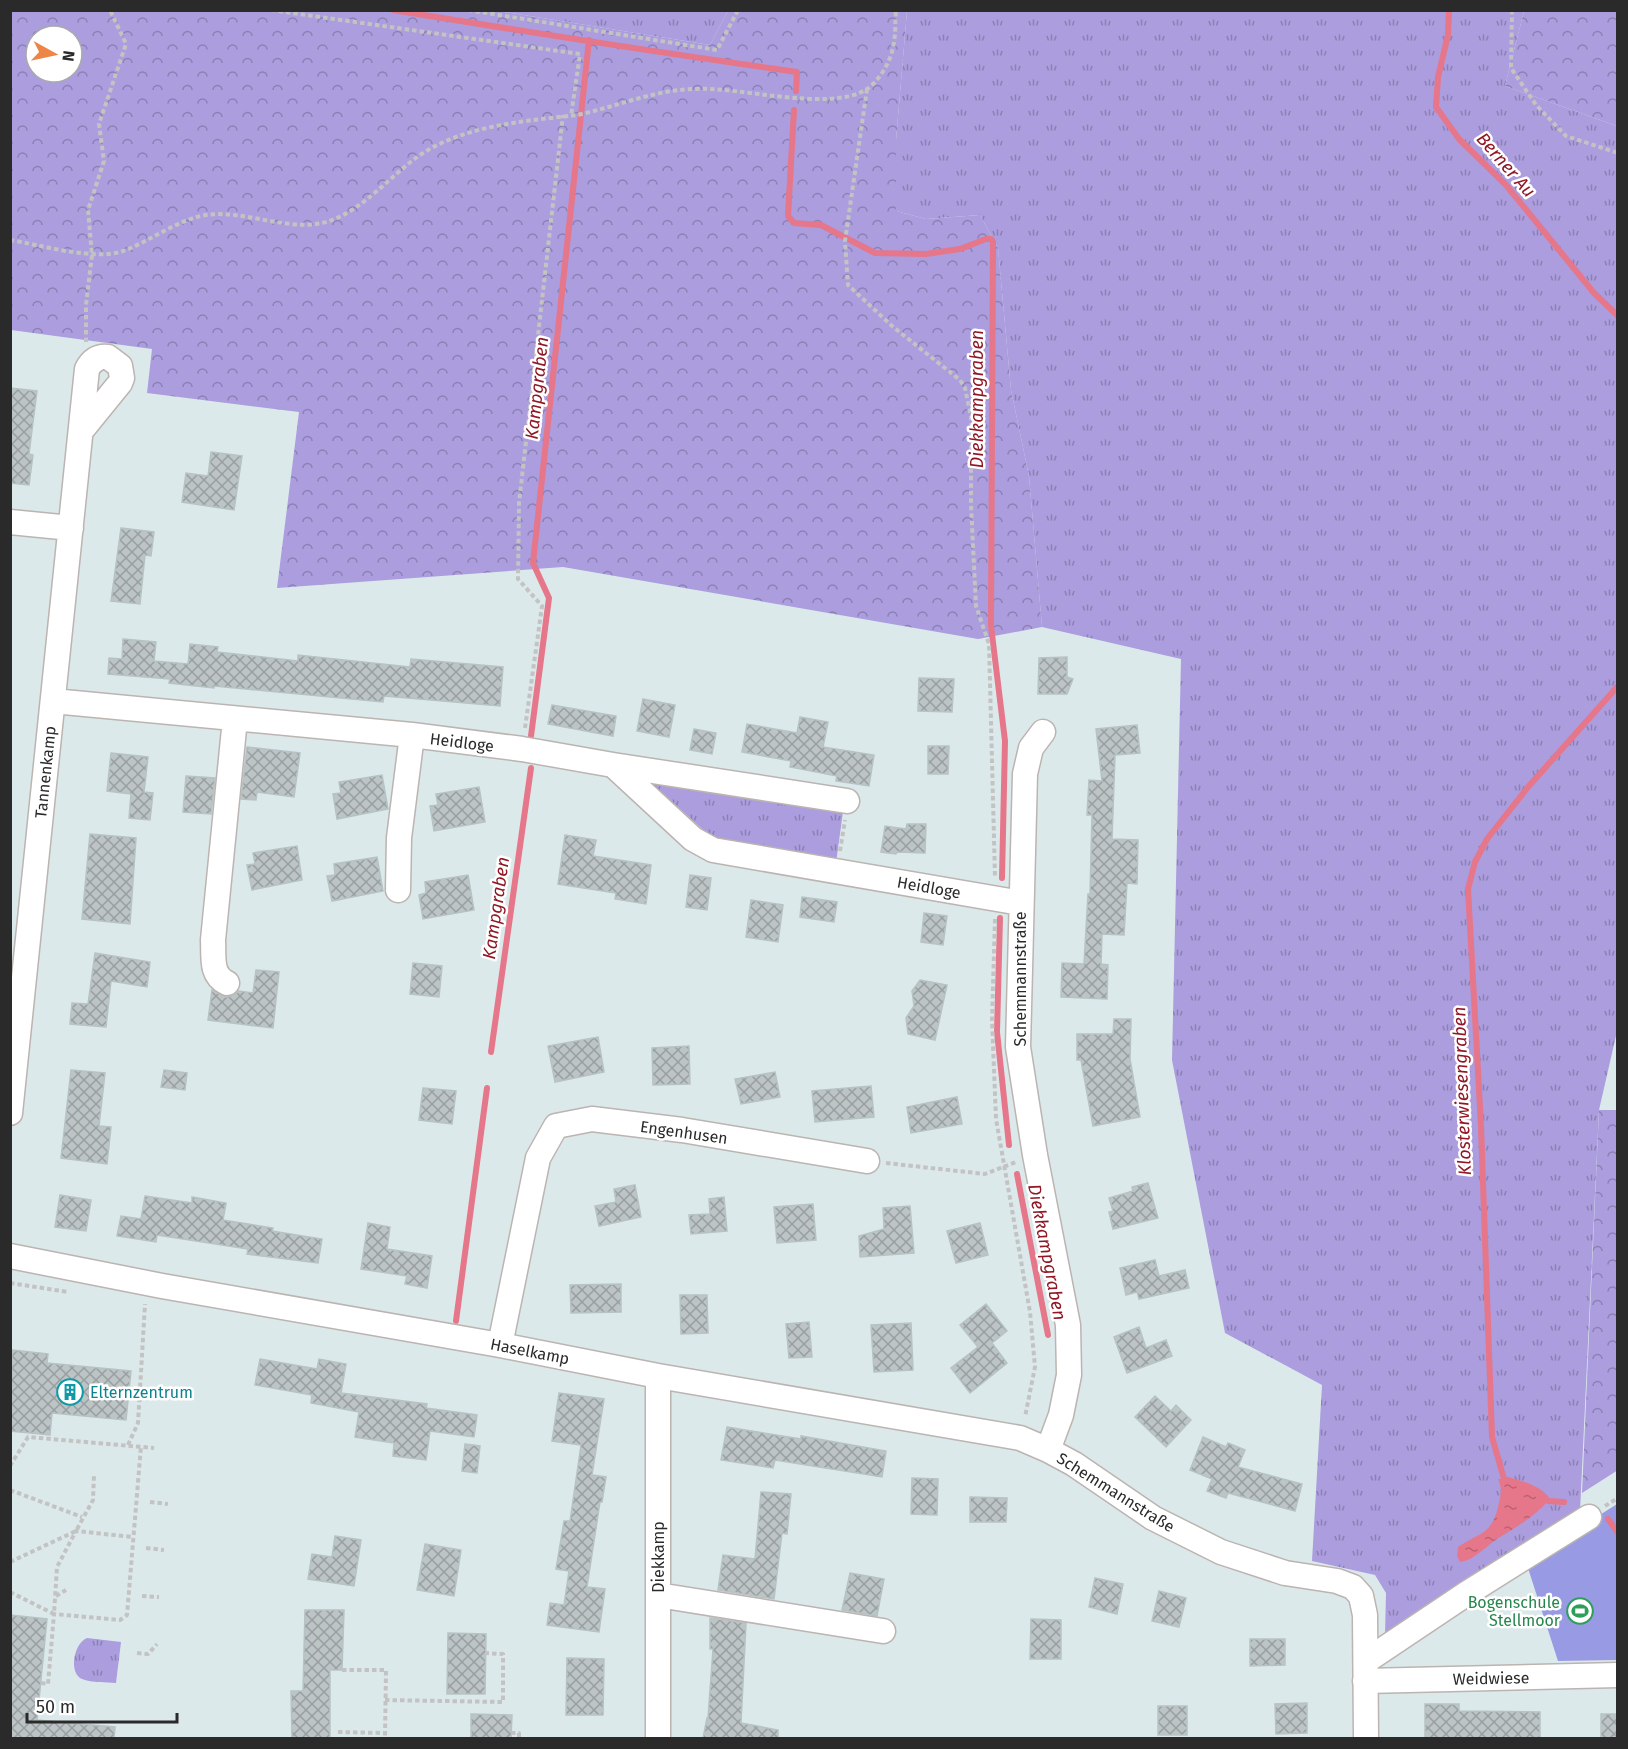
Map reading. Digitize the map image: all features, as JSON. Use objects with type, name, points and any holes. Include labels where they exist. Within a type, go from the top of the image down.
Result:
[{"type":"street","points":[[81,431],[122,378],[117,362],[108,357],[98,358]]},
{"type":"street","name":"Tannenkamp","points":[[10,1113],[87,369],[89,364],[98,358]]},
{"type":"street","points":[[10,522],[71,528]]},
{"type":"street","name":"Heidloge","points":[[53,701],[412,735],[522,749],[613,765],[693,839],[713,850],[1021,903]]},
{"type":"street","points":[[227,983],[215,972],[213,940],[235,719]]},
{"type":"street","name":"Schemmannstraße","points":[[1043,732],[1031,748],[1025,774],[1018,1047],[1035,1155],[1068,1325],[1069,1375],[1060,1415],[1048,1450],[1074,1464],[1153,1518],[1221,1552],[1285,1573],[1337,1581],[1353,1587],[1361,1596],[1365,1615],[1366,1738]]},
{"type":"street","points":[[398,890],[399,838],[412,735]]},
{"type":"street","points":[[613,765],[848,801]]},
{"type":"street","name":"Engenhusen","points":[[500,1345],[538,1158],[556,1126],[592,1119],[682,1130],[867,1161]]},
{"type":"street","name":"Haselkamp","points":[[10,1256],[162,1286],[500,1345],[658,1376],[1020,1438],[1048,1450]]},
{"type":"street","name":"Diekkamp","points":[[658,1376],[658,1738]]},
{"type":"street","points":[[1366,1671],[1466,1594],[1589,1516]]},
{"type":"street","points":[[658,1595],[883,1631]]},
{"type":"street","name":"Weidwiese","points":[[1366,1671],[1617,1675]]},
{"type":"path","points":[[98,358],[87,350],[84,327],[92,255],[88,210],[104,161],[99,124],[126,44],[111,10]]},
{"type":"path","points":[[271,10],[580,54],[571,116]]},
{"type":"path","points":[[468,10],[717,50],[738,10]]},
{"type":"path","points":[[10,240],[92,255],[107,255],[123,250],[187,220],[208,215],[238,216],[316,226],[334,220],[358,207],[391,177],[422,154],[463,135],[496,126],[585,114],[673,90],[730,89],[822,99],[846,97],[867,89],[887,65],[893,49],[896,10]]},
{"type":"path","points":[[1512,10],[1510,68],[1536,105],[1566,136],[1617,153]]},
{"type":"path","points":[[867,89],[845,240],[848,285],[892,326],[960,380],[965,388],[972,417],[971,505],[975,596],[981,625],[989,644],[995,900],[992,1020],[996,1119],[1030,1312],[1035,1367],[1020,1438]]},
{"type":"path","points":[[522,749],[542,606],[518,579],[519,503],[563,116]]},
{"type":"path","points":[[837,871],[848,801]]},
{"type":"path","points":[[867,1161],[985,1174],[1035,1155]]},
{"type":"path","points":[[128,1445],[138,1423],[145,1303]]},
{"type":"path","points":[[10,1467],[30,1435],[154,1448]]},
{"type":"path","points":[[10,1592],[54,1614],[120,1620],[127,1615],[141,1446]]},
{"type":"path","points":[[41,1683],[48,1684],[57,1567],[93,1500],[94,1474]]},
{"type":"path","points":[[10,1490],[82,1517]]},
{"type":"path","points":[[150,1502],[168,1504]]},
{"type":"path","points":[[10,1562],[76,1531],[133,1537]]},
{"type":"path","points":[[146,1548],[164,1550]]},
{"type":"path","points":[[55,1596],[66,1590]]},
{"type":"path","points":[[142,1596],[159,1597]]},
{"type":"path","points":[[137,1653],[148,1653],[157,1644]]},
{"type":"path","points":[[385,1700],[503,1702],[503,1653],[485,1653]]},
{"type":"path","points":[[338,1732],[385,1736],[386,1670],[342,1670]]},
{"type":"path","points":[[511,1733],[519,1733],[519,1738]]},
{"type":"green space","points":[[11,10],[498,11],[710,45],[728,11],[907,11],[896,140],[896,211],[926,219],[980,215],[998,248],[1011,390],[1029,476],[1042,627],[978,639],[563,567],[277,588],[299,412],[147,393],[152,349],[11,330]]},
{"type":"green space","points":[[498,11],[728,11],[710,45]]},
{"type":"green space","points":[[907,11],[1524,11],[1505,86],[1617,126],[1618,1027],[1599,1110],[1580,1511],[1385,1636],[1386,1593],[1375,1575],[1312,1561],[1322,1385],[1225,1333],[1172,1060],[1181,659],[1042,627],[1029,476],[1011,390],[998,248],[980,215],[926,219],[896,211],[896,140]]},
{"type":"green space","points":[[1524,11],[1617,11],[1617,126],[1505,86]]},
{"type":"green space","points":[[641,774],[844,804],[836,863],[721,846]]},
{"type":"green space","points":[[1599,1110],[1617,1110],[1618,1470],[1582,1493]]},
{"type":"green space","points":[[87,1638],[121,1642],[116,1683],[90,1681],[78,1676],[75,1671],[74,1658],[82,1641]]},
{"type":"shaded area","name":"Bogenschule Stellmoor","points":[[1617,1504],[1617,1660],[1558,1661],[1526,1562]]},
{"type":"water","points":[[1498,1479],[1526,1485],[1539,1492],[1548,1501],[1531,1517],[1476,1555],[1460,1562],[1457,1556],[1458,1547],[1485,1531],[1493,1521],[1501,1494]]},
{"type":"building","points":[[10,388],[37,391],[29,454],[33,455],[29,485],[10,483]]},
{"type":"building","points":[[211,452],[242,456],[234,510],[182,502],[186,473],[208,476]]},
{"type":"building","points":[[121,528],[154,532],[151,556],[145,555],[140,604],[111,601]]},
{"type":"building","points":[[123,639],[156,642],[154,661],[188,664],[190,644],[218,647],[217,652],[298,661],[298,655],[410,667],[411,659],[503,667],[500,706],[384,696],[383,702],[214,686],[214,688],[169,683],[170,679],[108,674],[109,658],[122,659]]},
{"type":"building","points":[[1067,657],[1067,677],[1073,679],[1067,694],[1038,694],[1039,658]]},
{"type":"building","points":[[919,678],[954,679],[952,712],[918,711]]},
{"type":"building","points":[[643,699],[675,705],[669,737],[637,731]]},
{"type":"building","points":[[552,705],[616,716],[613,736],[548,724]]},
{"type":"building","points":[[800,717],[828,722],[823,747],[874,755],[869,786],[836,781],[837,776],[790,767],[791,761],[742,752],[747,724],[797,733]]},
{"type":"building","points":[[1137,725],[1140,753],[1115,755],[1112,839],[1138,840],[1137,884],[1127,883],[1124,935],[1102,934],[1101,964],[1108,965],[1107,999],[1061,997],[1062,963],[1084,964],[1088,894],[1090,894],[1092,815],[1087,815],[1089,780],[1102,781],[1096,729]]},
{"type":"building","points":[[694,729],[716,733],[712,754],[690,750]]},
{"type":"building","points":[[928,746],[949,746],[948,774],[928,774]]},
{"type":"building","points":[[247,747],[300,753],[294,797],[257,792],[256,800],[241,799]]},
{"type":"building","points":[[111,753],[148,757],[144,792],[153,793],[150,820],[129,818],[131,794],[107,791]]},
{"type":"building","points":[[382,775],[388,809],[337,819],[333,794],[341,793],[339,782]]},
{"type":"building","points":[[186,776],[215,778],[211,814],[183,812]]},
{"type":"building","points":[[479,787],[485,822],[434,831],[430,806],[438,805],[436,794]]},
{"type":"building","points":[[907,824],[926,824],[925,853],[881,852],[885,826],[906,829]]},
{"type":"building","points":[[90,834],[136,838],[130,924],[82,919]]},
{"type":"building","points":[[565,835],[596,840],[593,856],[651,865],[646,904],[615,899],[616,893],[558,884]]},
{"type":"building","points":[[297,846],[302,880],[252,890],[247,865],[255,864],[253,853]]},
{"type":"building","points":[[377,857],[383,891],[332,901],[327,876],[335,875],[334,864]]},
{"type":"building","points":[[468,875],[474,910],[423,919],[419,895],[426,893],[425,882]]},
{"type":"building","points":[[690,875],[711,878],[707,910],[686,907]]},
{"type":"building","points":[[802,897],[837,902],[834,922],[800,917]]},
{"type":"building","points":[[751,900],[783,905],[778,942],[746,937]]},
{"type":"building","points":[[924,913],[947,916],[943,945],[921,942]]},
{"type":"building","points":[[95,953],[150,962],[147,987],[111,981],[106,1027],[70,1024],[72,1003],[88,1004]]},
{"type":"building","points":[[413,963],[442,966],[439,997],[410,994]]},
{"type":"building","points":[[256,970],[279,972],[273,1028],[208,1020],[212,990],[226,997],[233,996],[239,991],[253,993]]},
{"type":"building","points":[[920,980],[947,985],[935,1040],[908,1034],[906,1018],[914,1006],[912,991]]},
{"type":"building","points":[[1114,1019],[1131,1019],[1130,1059],[1140,1117],[1093,1126],[1081,1060],[1077,1060],[1077,1034],[1113,1034]]},
{"type":"building","points":[[598,1037],[604,1072],[555,1082],[548,1046]]},
{"type":"building","points":[[689,1046],[690,1084],[653,1085],[652,1048]]},
{"type":"building","points":[[71,1070],[105,1073],[99,1126],[111,1127],[107,1164],[61,1158]]},
{"type":"building","points":[[164,1070],[187,1073],[185,1090],[161,1087]]},
{"type":"building","points":[[775,1072],[780,1097],[741,1104],[735,1079]]},
{"type":"building","points":[[871,1086],[874,1117],[815,1122],[812,1091]]},
{"type":"building","points":[[423,1088],[456,1091],[452,1124],[419,1120]]},
{"type":"building","points":[[957,1097],[962,1124],[911,1133],[907,1107]]},
{"type":"building","points":[[1148,1183],[1158,1218],[1113,1229],[1109,1212],[1113,1211],[1109,1198],[1133,1191],[1132,1187]]},
{"type":"building","points":[[635,1185],[641,1217],[599,1226],[595,1206],[616,1202],[614,1189]]},
{"type":"building","points":[[60,1195],[91,1200],[86,1231],[55,1227]]},
{"type":"building","points":[[145,1196],[192,1203],[192,1197],[226,1203],[223,1220],[322,1239],[318,1263],[247,1254],[248,1249],[157,1235],[156,1242],[117,1236],[121,1216],[141,1219]]},
{"type":"building","points":[[724,1197],[727,1231],[691,1234],[689,1215],[710,1214],[709,1199]]},
{"type":"building","points":[[813,1204],[816,1240],[777,1243],[774,1207]]},
{"type":"building","points":[[910,1206],[914,1253],[860,1257],[859,1236],[884,1229],[883,1208]]},
{"type":"building","points":[[368,1223],[390,1227],[387,1249],[432,1256],[427,1288],[405,1284],[407,1276],[361,1269]]},
{"type":"building","points":[[980,1223],[988,1255],[956,1263],[947,1231]]},
{"type":"building","points":[[1155,1260],[1159,1276],[1185,1270],[1189,1288],[1139,1299],[1137,1292],[1126,1295],[1120,1268]]},
{"type":"building","points":[[621,1284],[621,1312],[571,1313],[570,1285]]},
{"type":"building","points":[[680,1295],[707,1295],[708,1333],[681,1334]]},
{"type":"building","points":[[986,1304],[1007,1331],[992,1343],[1007,1363],[970,1393],[951,1368],[978,1347],[960,1325]]},
{"type":"building","points":[[809,1322],[812,1357],[789,1358],[786,1324]]},
{"type":"building","points":[[911,1323],[913,1370],[874,1372],[871,1325]]},
{"type":"building","points":[[1139,1327],[1146,1348],[1166,1340],[1172,1356],[1127,1373],[1114,1337]]},
{"type":"building","name":"Elternzentrum","points":[[12,1350],[48,1354],[47,1363],[131,1371],[126,1420],[52,1413],[50,1435],[10,1431]]},
{"type":"building","points":[[260,1359],[317,1369],[319,1359],[346,1364],[341,1393],[427,1404],[426,1408],[477,1415],[474,1437],[430,1431],[426,1460],[393,1456],[394,1443],[355,1437],[359,1412],[311,1403],[312,1395],[255,1385]]},
{"type":"building","points":[[559,1393],[604,1399],[592,1475],[606,1477],[587,1587],[605,1589],[599,1632],[547,1625],[550,1603],[564,1605],[569,1571],[556,1569],[564,1521],[570,1521],[581,1445],[552,1441]]},
{"type":"building","points":[[1155,1396],[1171,1411],[1176,1405],[1191,1420],[1166,1447],[1135,1417]]},
{"type":"building","points":[[727,1427],[801,1439],[801,1436],[886,1451],[882,1477],[775,1460],[773,1468],[721,1460]]},
{"type":"building","points":[[1203,1437],[1226,1447],[1228,1443],[1245,1450],[1238,1467],[1302,1484],[1295,1511],[1228,1493],[1226,1498],[1207,1491],[1212,1479],[1190,1470]]},
{"type":"building","points":[[465,1444],[480,1446],[477,1473],[462,1471]]},
{"type":"building","points":[[912,1478],[938,1479],[937,1515],[911,1514]]},
{"type":"building","points":[[761,1492],[791,1494],[787,1534],[782,1533],[774,1599],[718,1590],[723,1555],[755,1559]]},
{"type":"building","points":[[970,1497],[1007,1498],[1006,1522],[970,1522]]},
{"type":"building","points":[[335,1536],[361,1540],[354,1586],[308,1579],[312,1554],[332,1557]]},
{"type":"building","points":[[425,1544],[461,1550],[454,1596],[417,1590]]},
{"type":"building","points":[[850,1573],[884,1579],[877,1616],[842,1610]]},
{"type":"building","points":[[1095,1578],[1123,1584],[1117,1614],[1089,1607]]},
{"type":"building","points":[[1159,1591],[1186,1598],[1179,1627],[1152,1621]]},
{"type":"building","points":[[305,1610],[344,1610],[342,1670],[330,1670],[330,1738],[292,1738],[291,1691],[303,1691]]},
{"type":"building","points":[[10,1615],[47,1619],[37,1720],[115,1727],[114,1738],[10,1738]]},
{"type":"building","points":[[710,1618],[746,1623],[741,1723],[778,1730],[778,1738],[703,1738],[708,1718],[713,1649],[710,1649]]},
{"type":"building","points":[[1031,1619],[1061,1620],[1061,1659],[1030,1659]]},
{"type":"building","points":[[448,1633],[486,1634],[485,1694],[447,1694]]},
{"type":"building","points":[[1250,1639],[1285,1639],[1285,1665],[1250,1666]]},
{"type":"building","points":[[567,1658],[604,1659],[603,1715],[566,1715]]},
{"type":"building","points":[[1307,1703],[1307,1733],[1276,1734],[1275,1704]]},
{"type":"building","points":[[1425,1704],[1459,1704],[1459,1711],[1540,1712],[1540,1738],[1425,1738]]},
{"type":"building","points":[[1158,1706],[1187,1706],[1187,1735],[1158,1735]]},
{"type":"building","points":[[471,1714],[512,1715],[511,1738],[471,1738]]},
{"type":"building","points":[[1601,1714],[1617,1714],[1617,1738],[1601,1738]]},
{"type":"waterway","points":[[393,10],[797,72],[796,91]]},
{"type":"waterway","name":"Berner Au","points":[[1449,10],[1448,35],[1438,77],[1436,107],[1459,139],[1506,185],[1594,293],[1618,316]]},
{"type":"waterway","name":"Kampgraben","points":[[531,736],[549,598],[533,563],[589,40]]},
{"type":"waterway","name":"Diekkampgraben","points":[[794,110],[788,216],[794,223],[821,225],[875,253],[926,254],[960,249],[986,239],[991,239],[993,242],[991,626],[1005,741],[1002,878]]},
{"type":"waterway","name":"Klosterwiesengraben","points":[[1564,1502],[1548,1501],[1535,1489],[1504,1479],[1492,1437],[1481,1126],[1468,889],[1475,862],[1487,839],[1528,787],[1618,686]]},
{"type":"waterway","name":"Kampgraben","points":[[491,1052],[531,768]]},
{"type":"waterway","name":"Diekkampgraben","points":[[1000,918],[997,1032],[1009,1145]]},
{"type":"waterway","name":"Kampgraben","points":[[456,1321],[487,1088]]},
{"type":"waterway","name":"Diekkampgraben","points":[[1017,1174],[1048,1335]]},
{"type":"waterway","name":"Klosterwiesengraben","points":[[1608,1519],[1618,1533]]},
{"type":"place","name":"Elternzentrum","points":[[70,1392]]},
{"type":"place","name":"Bogenschule Stellmoor","points":[[1580,1611]]}]
